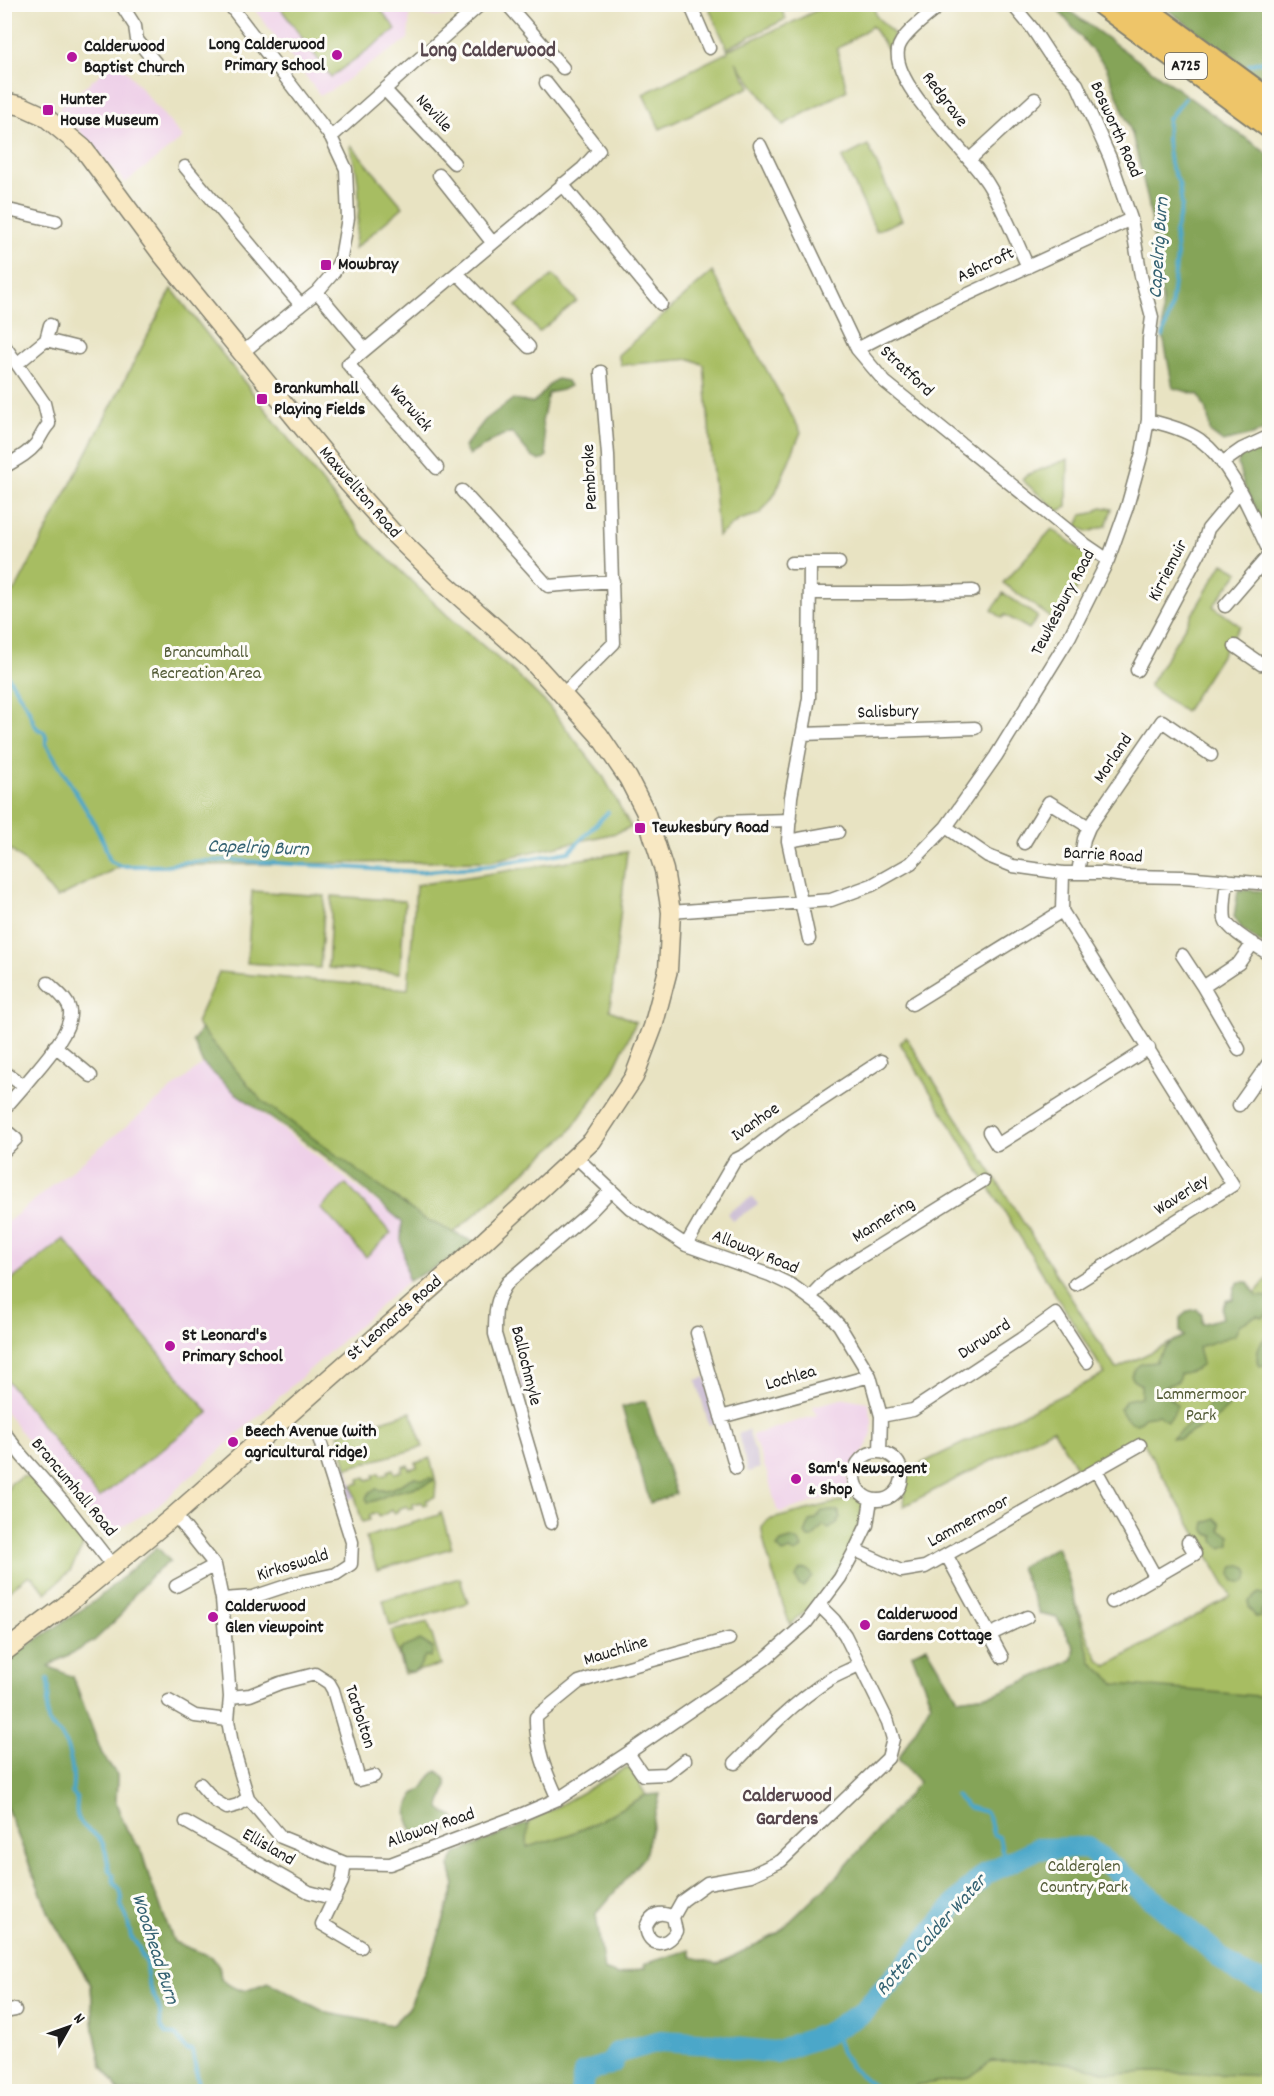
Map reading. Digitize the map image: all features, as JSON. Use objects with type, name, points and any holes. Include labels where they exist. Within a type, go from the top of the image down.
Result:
[{"type":"highway","name":"A725","points":[[1102,4],[1269,127]]},
{"type":"highway","name":"A725","points":[[1138,4],[1269,101]]},
{"type":"street","points":[[121,4],[135,26],[137,40],[158,66]]},
{"type":"street","points":[[229,4],[331,136],[346,169],[348,218],[340,258],[334,272],[317,292],[243,352]]},
{"type":"street","points":[[331,136],[481,4]]},
{"type":"street","points":[[507,4],[563,68]]},
{"type":"street","points":[[690,4],[709,48]]},
{"type":"street","name":"Redgrave","points":[[942,4],[905,37],[898,46],[897,56],[908,86],[987,183],[1028,267]]},
{"type":"street","name":"Bosworth Road","points":[[1012,4],[1032,28],[1049,54],[1077,84],[1110,158],[1131,219]]},
{"type":"street","name":"Warwick","points":[[437,468],[348,364],[583,168],[599,150],[546,83]]},
{"type":"street","name":"Neville","points":[[385,90],[454,163]]},
{"type":"street","points":[[969,160],[1035,99]]},
{"type":"street","name":"Maxwellton Road","points":[[4,102],[22,106],[44,116],[83,148],[160,252],[349,484],[389,529],[442,581],[531,660],[599,735],[628,778],[645,811],[664,870],[671,912]]},
{"type":"street","name":"Stratford","points":[[760,145],[857,349],[885,382],[1086,545],[1108,560]]},
{"type":"street","points":[[185,166],[300,304]]},
{"type":"street","points":[[439,176],[492,242]]},
{"type":"street","points":[[562,184],[661,304]]},
{"type":"street","points":[[4,209],[56,221]]},
{"type":"street","name":"Ashcroft","points":[[857,349],[921,316],[1131,219]]},
{"type":"street","name":"Tewkesbury Road","points":[[671,912],[831,900],[872,885],[911,863],[946,827],[996,756],[1070,636],[1108,560],[1127,507],[1142,453],[1148,420],[1149,339],[1152,317],[1131,219]]},
{"type":"street","points":[[457,273],[530,347]]},
{"type":"street","points":[[317,292],[365,349]]},
{"type":"street","points":[[18,363],[46,340],[50,325]]},
{"type":"street","points":[[46,340],[78,348]]},
{"type":"street","points":[[4,345],[44,403],[49,424],[25,455],[4,467]]},
{"type":"street","name":"Pembroke","points":[[563,694],[614,643],[609,455],[601,372]]},
{"type":"street","points":[[1148,420],[1183,430],[1200,440],[1222,463],[1269,554],[1224,606]]},
{"type":"street","points":[[1222,463],[1242,449],[1269,436]]},
{"type":"street","points":[[462,491],[548,586],[613,581]]},
{"type":"street","name":"Kirriemuir","points":[[1137,670],[1202,548],[1208,529],[1239,492]]},
{"type":"street","points":[[791,563],[839,563]]},
{"type":"street","points":[[809,939],[789,840],[791,797],[809,698],[810,564]]},
{"type":"street","points":[[811,593],[973,591]]},
{"type":"street","points":[[1235,646],[1261,664],[1269,657]]},
{"type":"street","name":"Morland","points":[[1078,872],[1084,839],[1089,827],[1162,721],[1211,755]]},
{"type":"street","name":"Salisbury","points":[[803,734],[975,728]]},
{"type":"street","points":[[1024,843],[1049,802],[1089,827]]},
{"type":"street","points":[[721,822],[790,820]]},
{"type":"street","name":"Barrie Road","points":[[946,827],[988,856],[1013,866],[1063,873],[1269,884]]},
{"type":"street","points":[[789,840],[838,832]]},
{"type":"street","points":[[912,1004],[1062,911],[1063,873]]},
{"type":"street","points":[[1227,880],[1225,919],[1235,932],[1269,955]]},
{"type":"street","name":"Waverley","points":[[1062,911],[1233,1185],[1075,1284]]},
{"type":"street","name":"St Leonards Road","points":[[4,1652],[175,1515],[472,1252],[592,1141],[634,1077],[653,1027],[668,970],[671,912]]},
{"type":"street","points":[[1203,987],[1239,963],[1253,943]]},
{"type":"street","points":[[1182,956],[1239,1049]]},
{"type":"street","points":[[4,1108],[55,1046],[69,1023],[71,1011],[66,1001],[48,983]]},
{"type":"street","points":[[55,1046],[91,1076]]},
{"type":"street","points":[[989,1132],[997,1145],[1149,1048]]},
{"type":"street","name":"Ivanhoe","points":[[686,1245],[735,1160],[881,1061]]},
{"type":"street","points":[[1239,1105],[1269,1062]]},
{"type":"street","points":[[4,1072],[24,1086]]},
{"type":"street","points":[[4,1129],[16,1139],[4,1151]]},
{"type":"street","name":"Alloway Road","points":[[576,1157],[652,1224],[686,1245],[770,1275],[794,1286],[810,1297],[838,1325],[870,1376],[881,1416],[880,1452]]},
{"type":"street","name":"Mannering","points":[[810,1297],[830,1276],[983,1181]]},
{"type":"street","name":"Ballochmyle","points":[[551,1523],[495,1334],[496,1307],[499,1294],[513,1276],[590,1212],[611,1190]]},
{"type":"street","name":"Durward","points":[[881,1416],[913,1410],[1056,1314],[1087,1362]]},
{"type":"street","points":[[697,1333],[736,1468]]},
{"type":"street","name":"Lochlea","points":[[721,1417],[870,1376]]},
{"type":"street","name":"Brancumhall Road","points":[[4,1432],[113,1566]]},
{"type":"street","name":"Kirkoswald","points":[[222,1599],[253,1597],[295,1583],[336,1574],[351,1564],[352,1542],[319,1438]]},
{"type":"street","name":"Lammermoor","points":[[855,1550],[901,1571],[925,1567],[1140,1445]]},
{"type":"street","points":[[880,1452],[893,1457],[898,1462],[902,1475],[901,1482],[893,1495],[879,1500],[871,1499],[859,1491],[855,1484],[855,1468],[865,1455],[880,1452]]},
{"type":"street","points":[[1096,1470],[1156,1578]]},
{"type":"street","name":"Alloway Road","points":[[175,1515],[216,1565],[222,1599],[230,1696],[228,1720],[232,1744],[248,1798],[281,1837],[345,1863],[390,1864],[558,1799],[765,1659],[806,1623],[840,1578],[867,1525],[871,1499]]},
{"type":"street","points":[[1112,1602],[1195,1554],[1188,1542]]},
{"type":"street","points":[[947,1556],[1002,1657]]},
{"type":"street","points":[[176,1587],[216,1565]]},
{"type":"street","points":[[674,1917],[682,1901],[707,1883],[751,1875],[780,1861],[888,1758],[893,1739],[888,1722],[845,1635],[820,1606]]},
{"type":"street","points":[[989,1635],[1027,1617]]},
{"type":"street","name":"Mauchline","points":[[558,1799],[548,1776],[536,1734],[536,1717],[579,1682],[729,1639]]},
{"type":"street","points":[[735,1763],[764,1733],[808,1695],[831,1678],[859,1665]]},
{"type":"street","name":"Tarbolton","points":[[230,1696],[250,1695],[280,1683],[315,1674],[329,1683],[333,1690],[359,1780],[374,1776]]},
{"type":"street","points":[[169,1701],[195,1716],[228,1720]]},
{"type":"street","points":[[628,1753],[643,1775],[667,1774],[685,1760]]},
{"type":"street","points":[[200,1784],[215,1800],[227,1808],[238,1805],[248,1798]]},
{"type":"street","name":"Ellisland","points":[[186,1822],[309,1892],[335,1899]]},
{"type":"street","points":[[345,1863],[342,1882],[322,1924],[361,1947]]},
{"type":"shaded area","name":"Long Calderwood Primary School","points":[[251,5],[470,5],[461,13],[436,17],[410,13],[408,39],[330,91],[320,95]]},
{"type":"shaded area","points":[[117,60],[183,138],[125,183],[59,108]]},
{"type":"shaded area","name":"St Leonard's Primary School","points":[[203,1064],[234,1092],[402,1222],[401,1239],[408,1281],[158,1506],[108,1535],[50,1471],[5,1411],[5,1224]]},
{"type":"shaded area","points":[[752,1197],[758,1204],[733,1221],[727,1213]]},
{"type":"shaded area","points":[[529,1372],[535,1392],[523,1391],[518,1375]]},
{"type":"shaded area","points":[[706,1377],[719,1423],[709,1425],[696,1380]]},
{"type":"shaded area","points":[[845,1398],[868,1402],[872,1419],[872,1433],[866,1447],[847,1475],[850,1491],[781,1512],[777,1510],[767,1473],[752,1435],[817,1415],[813,1406]]},
{"type":"shaded area","points":[[748,1430],[760,1468],[748,1472],[738,1434]]},
{"type":"shaded area","points":[[346,1462],[355,1497],[347,1500],[336,1464]]},
{"type":"green space","points":[[278,5],[377,5],[396,29],[331,77]]},
{"type":"green space","points":[[779,5],[786,19],[727,48],[708,6]]},
{"type":"green space","points":[[827,5],[874,5],[876,16],[894,34],[888,50],[872,26],[837,49],[847,90],[783,125],[736,62],[750,87],[660,129],[643,94],[728,52],[727,50]]},
{"type":"green space","points":[[1054,5],[1061,5],[1269,155],[1269,428],[1223,442],[1210,432],[1208,415],[1199,395],[1173,388],[1163,336],[1162,298],[1148,200],[1132,134],[1106,67]]},
{"type":"green space","points":[[1161,5],[1269,5],[1269,84]]},
{"type":"green space","points":[[351,145],[403,207],[354,249],[358,223],[359,186]]},
{"type":"green space","points":[[868,145],[902,220],[876,231],[842,158]]},
{"type":"green space","points":[[712,272],[801,432],[775,494],[760,514],[739,520],[718,536],[704,365],[691,359],[621,365],[618,355]]},
{"type":"green space","points":[[553,275],[577,301],[539,332],[516,306]]},
{"type":"green space","name":"Brancumhall Recreation Area","points":[[172,289],[364,536],[447,615],[515,673],[548,705],[603,776],[631,827],[616,833],[491,861],[121,866],[57,898],[25,862],[5,845],[5,589],[15,591]]},
{"type":"green space","points":[[557,379],[567,381],[570,386],[548,393],[542,422],[547,456],[540,461],[532,457],[512,433],[496,438],[469,455],[464,447],[485,420],[513,399],[532,403]]},
{"type":"green space","points":[[1269,436],[1269,534],[1244,486],[1238,465],[1240,450]]},
{"type":"green space","points":[[1068,459],[1067,507],[1058,511],[1022,480],[1027,475]]},
{"type":"green space","points":[[1102,507],[1112,509],[1106,526],[1088,532],[1077,526],[1082,515],[1093,513]]},
{"type":"green space","points":[[1052,529],[1088,555],[1076,590],[1054,620],[1003,583]]},
{"type":"green space","points":[[1223,563],[1239,572],[1213,606],[1240,626],[1185,712],[1149,686]]},
{"type":"green space","points":[[1003,593],[1038,617],[1029,629],[1005,615],[1002,618],[992,610]]},
{"type":"green space","points":[[627,852],[610,1010],[636,1022],[613,1070],[568,1134],[442,1243],[251,1101],[196,1023],[219,972],[408,989],[416,885]]},
{"type":"green space","points":[[1238,890],[1269,891],[1269,949],[1242,929],[1234,917]]},
{"type":"green space","points":[[252,891],[325,896],[320,968],[247,963]]},
{"type":"green space","points":[[332,896],[405,901],[400,973],[328,968]]},
{"type":"green space","points":[[201,1029],[261,1100],[423,1218],[480,1245],[408,1281],[401,1239],[402,1222],[328,1158],[234,1092],[203,1064],[193,1041]]},
{"type":"green space","name":"Calderglen Country Park","points":[[906,1037],[1116,1369],[1243,1308],[1269,1276],[1269,2091],[118,2091],[102,2067],[94,2031],[91,1985],[50,1916],[5,1803],[73,1677],[102,1754],[117,1775],[116,1803],[127,1831],[141,1850],[174,1942],[212,1957],[219,1966],[221,1979],[233,1989],[247,1990],[334,2024],[392,2025],[409,2008],[436,1944],[455,1885],[450,1866],[592,1908],[598,1968],[617,1975],[676,1960],[718,1964],[777,1934],[839,1874],[938,1761],[914,1734],[931,1703],[912,1654],[927,1647],[958,1699],[995,1694],[1073,1659],[1075,1648],[1057,1618],[1040,1614],[1020,1567],[1057,1547],[1089,1640],[1099,1660],[1107,1666],[1231,1596],[1141,1438],[1079,1472],[1053,1429],[904,1506],[906,1471],[1105,1374],[900,1043]]},
{"type":"green space","points":[[346,1184],[391,1233],[366,1257],[321,1208]]},
{"type":"green space","points":[[64,1239],[209,1413],[99,1498],[5,1378],[5,1285]]},
{"type":"green space","points":[[1239,1282],[1248,1282],[1257,1296],[1269,1297],[1269,1313],[1263,1318],[1257,1316],[1239,1325],[1235,1335],[1198,1347],[1202,1364],[1197,1369],[1180,1374],[1178,1381],[1161,1389],[1177,1405],[1173,1415],[1167,1421],[1158,1415],[1144,1417],[1137,1423],[1130,1422],[1120,1409],[1126,1400],[1141,1397],[1141,1385],[1134,1381],[1131,1375],[1137,1367],[1141,1364],[1156,1362],[1170,1343],[1184,1336],[1180,1332],[1180,1318],[1188,1311],[1197,1309],[1202,1315],[1202,1324],[1222,1318],[1222,1308],[1227,1300],[1233,1299],[1234,1288]]},
{"type":"green space","points":[[1265,1338],[1269,1338],[1269,1364],[1260,1366],[1257,1359],[1258,1352]]},
{"type":"green space","points":[[1221,1397],[1231,1399],[1232,1402],[1223,1413],[1180,1439],[1172,1438],[1202,1414],[1213,1401]]},
{"type":"green space","points":[[645,1401],[676,1494],[650,1503],[622,1407]]},
{"type":"green space","points":[[411,1412],[423,1447],[347,1468],[338,1434]]},
{"type":"green space","points":[[430,1458],[436,1483],[435,1497],[426,1500],[427,1504],[423,1505],[421,1502],[413,1504],[413,1508],[409,1509],[407,1506],[379,1517],[377,1513],[369,1516],[370,1520],[362,1522],[352,1485],[360,1483],[359,1479],[374,1478],[374,1475],[379,1473],[381,1476],[388,1474],[388,1471],[393,1469],[395,1473],[402,1471],[402,1467],[408,1465],[409,1469],[417,1467],[416,1463]]},
{"type":"green space","points":[[22,1476],[30,1478],[86,1540],[70,1571],[46,1593],[33,1577],[28,1576],[5,1593],[4,1496],[11,1483]]},
{"type":"green space","points":[[415,1477],[422,1480],[431,1478],[434,1480],[372,1501],[368,1502],[366,1498],[376,1489],[392,1489]]},
{"type":"green space","points":[[857,1497],[863,1504],[846,1556],[827,1586],[790,1625],[773,1575],[762,1534],[763,1525],[768,1520]]},
{"type":"green space","points":[[822,1511],[838,1511],[841,1517],[829,1529],[823,1525],[813,1538],[808,1538],[805,1534],[810,1521],[816,1519]]},
{"type":"green space","points":[[441,1512],[452,1548],[377,1570],[366,1537],[439,1515]]},
{"type":"green space","points":[[1215,1518],[1221,1524],[1220,1530],[1230,1535],[1230,1545],[1221,1548],[1214,1541],[1214,1536],[1206,1531],[1205,1522]]},
{"type":"green space","points":[[791,1539],[798,1542],[802,1548],[796,1553],[789,1550],[783,1553],[777,1547],[781,1542]]},
{"type":"green space","name":"Calderglen Country Park","points":[[157,1547],[170,1561],[150,1577],[133,1596],[120,1616],[93,1642],[48,1666],[73,1677],[102,1754],[117,1775],[116,1803],[127,1831],[141,1850],[174,1942],[212,1957],[219,1966],[221,1979],[239,1989],[248,1989],[268,1982],[327,2013],[392,2025],[409,2008],[436,1944],[455,1885],[450,1866],[455,1854],[528,1823],[527,1847],[568,1835],[646,1795],[660,1794],[645,1856],[596,1914],[604,1970],[617,1975],[645,1968],[644,1964],[690,1950],[692,1957],[718,1964],[777,1934],[839,1874],[919,1782],[898,1759],[931,1703],[912,1654],[927,1647],[958,1699],[995,1694],[1073,1659],[1075,1648],[1057,1618],[1040,1614],[1020,1567],[1057,1547],[1067,1573],[1091,1662],[1116,1684],[1269,1697],[1269,2076],[1150,2072],[1117,2074],[1060,2062],[991,2061],[970,2077],[917,2085],[907,2092],[118,2091],[102,2067],[94,2031],[91,1985],[50,1916],[5,1803],[5,1661],[96,1600]]},
{"type":"green space","points":[[1236,1565],[1244,1565],[1249,1570],[1247,1581],[1236,1583],[1231,1578],[1231,1570]]},
{"type":"green space","points":[[806,1569],[812,1577],[803,1587],[799,1585],[796,1577],[800,1570]]},
{"type":"green space","points":[[460,1578],[468,1603],[390,1626],[383,1600]]},
{"type":"green space","points":[[1259,1593],[1269,1596],[1269,1607],[1262,1610],[1261,1617],[1256,1618],[1249,1607],[1249,1601]]},
{"type":"green space","points":[[428,1622],[441,1665],[404,1674],[391,1631]]},
{"type":"green space","points":[[420,1640],[433,1648],[431,1657],[425,1656],[419,1668],[413,1672],[404,1670],[399,1652],[402,1648]]},
{"type":"green space","points":[[627,1767],[632,1771],[646,1795],[589,1826],[526,1848],[528,1823]]},
{"type":"green space","points":[[437,1771],[445,1779],[446,1784],[440,1808],[454,1816],[456,1829],[440,1832],[436,1827],[431,1829],[430,1838],[417,1845],[411,1837],[413,1830],[408,1817],[408,1808],[411,1799]]},
{"type":"waterway","name":"Capelrig Burn","points":[[1249,65],[1270,59]]},
{"type":"waterway","name":"Capelrig Burn","points":[[1163,336],[1171,308],[1177,255],[1175,233],[1182,206],[1179,183],[1170,164],[1167,139],[1168,119],[1185,98]]},
{"type":"waterway","name":"Capelrig Burn","points":[[4,670],[28,708],[34,724],[44,732],[46,744],[92,819],[110,861],[121,866],[163,866],[186,862],[229,860],[418,872],[492,865],[569,852],[608,812]]},
{"type":"waterway","name":"Woodhead Burn","points":[[48,1679],[48,1721],[61,1735],[70,1756],[72,1793],[77,1799],[79,1819],[84,1827],[102,1842],[109,1871],[120,1890],[121,1905],[127,1918],[131,1937],[146,1961],[148,1982],[159,2007],[161,2027],[166,2034],[175,2035],[187,2050],[192,2050],[199,2085]]},
{"type":"waterway","points":[[956,1796],[968,1807],[986,1812],[993,1834],[999,1837],[1002,1851],[1010,1862]]},
{"type":"waterway","name":"Rotten Calder Water","points":[[581,2092],[584,2073],[612,2063],[617,2053],[660,2041],[714,2044],[775,2052],[824,2035],[862,2013],[959,1900],[985,1874],[1037,1849],[1087,1848],[1143,1891],[1239,1973],[1270,1985]]},
{"type":"waterway","points":[[833,2029],[841,2052],[851,2067],[880,2092]]},
{"type":"place","name":"Long Calderwood Primary School","points":[[337,55]]},
{"type":"place","name":"Calderwood Baptist Church","points":[[72,57]]},
{"type":"place","name":"Hunter House Museum","points":[[48,110]]},
{"type":"place","name":"Mowbray","points":[[326,265]]},
{"type":"place","name":"Brankumhall Playing Fields","points":[[262,399]]},
{"type":"place","name":"Tewkesbury Road","points":[[640,828]]},
{"type":"place","name":"St Leonard's Primary School","points":[[170,1346]]},
{"type":"place","name":"Beech Avenue (with agricultural ridge)","points":[[233,1442]]},
{"type":"place","name":"Sam's Newsagent & Shop","points":[[796,1479]]},
{"type":"place","name":"Calderwood Glen viewpoint","points":[[213,1617]]},
{"type":"place","name":"Calderwood Gardens Cottage","points":[[865,1625]]},
{"type":"district","name":"Long Calderwood","points":[[488,52]]},
{"type":"district","name":"Calderwood Gardens","points":[[787,1808]]},
{"type":"park label","name":"Lammermoor Park","points":[[1201,1405]]}]
